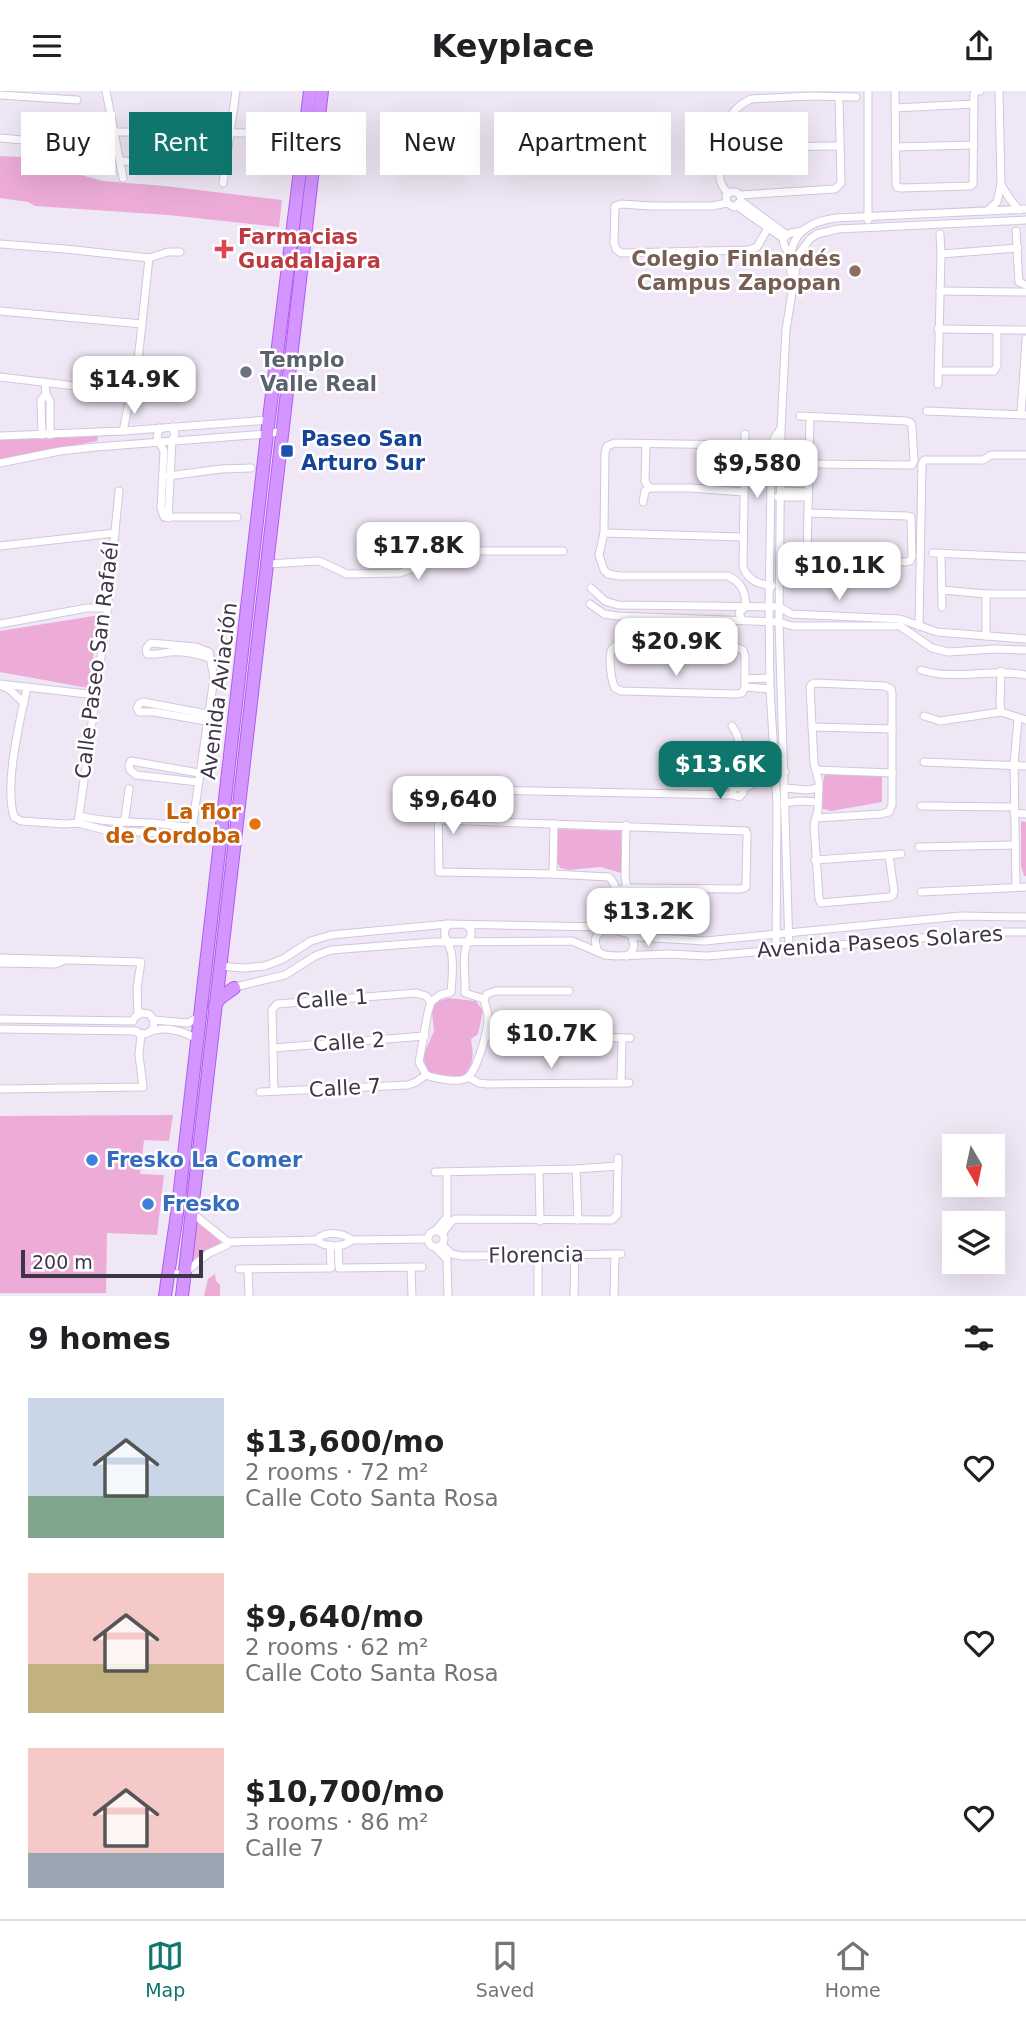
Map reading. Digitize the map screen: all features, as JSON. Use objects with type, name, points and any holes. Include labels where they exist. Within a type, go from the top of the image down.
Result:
[{"type":"main road","name":"Avenida Aviación","points":[[310,91],[311,112]]},
{"type":"main road","name":"Avenida Aviación","points":[[316,112],[322,91]]},
{"type":"main road","name":"Avenida Aviación","points":[[165,1296],[198,1088],[215,1006],[217,986],[210,969],[267,434],[301,175]]},
{"type":"main road","name":"Avenida Aviación","points":[[181,1296],[191,1212],[198,1088],[197,1040],[210,969],[268,564],[307,175]]},
{"type":"main road","points":[[215,1006],[220,998],[234,988]]},
{"type":"street","points":[[106,91],[111,112]]},
{"type":"street","points":[[232,119],[236,91]]},
{"type":"street","points":[[868,91],[868,227]]},
{"type":"street","points":[[895,91],[897,187],[973,184],[974,104],[978,91]]},
{"type":"street","points":[[986,211],[997,202],[1001,184],[999,91]]},
{"type":"street","points":[[0,95],[77,100]]},
{"type":"street","points":[[728,194],[727,203],[731,207],[739,201],[835,189],[841,183],[839,97]]},
{"type":"street","points":[[734,112],[751,99],[856,97]]},
{"type":"street","points":[[895,108],[974,104]]},
{"type":"street","points":[[123,177],[115,132],[129,132]]},
{"type":"street","points":[[0,138],[21,140]]},
{"type":"street","points":[[895,147],[974,145]]},
{"type":"street","points":[[808,146],[840,146]]},
{"type":"street","points":[[121,161],[129,162]]},
{"type":"street","points":[[223,183],[224,175]]},
{"type":"street","points":[[720,175],[728,194]]},
{"type":"street","points":[[1001,184],[1010,199],[1023,210]]},
{"type":"street","points":[[728,194],[736,192],[739,201],[785,237]]},
{"type":"street","points":[[727,203],[712,206],[615,206],[616,249],[621,253],[749,250],[757,247],[770,226]]},
{"type":"street","points":[[785,237],[827,220],[1023,210]]},
{"type":"street","points":[[940,214],[940,224]]},
{"type":"street","points":[[794,255],[817,234],[838,229],[1026,220]]},
{"type":"street","points":[[776,949],[781,803],[785,788],[779,621],[781,428],[786,330],[793,282],[793,243],[802,231]]},
{"type":"street","points":[[1016,232],[1019,282],[1026,285]]},
{"type":"street","points":[[938,384],[940,234]]},
{"type":"street","points":[[785,237],[784,244],[794,255]]},
{"type":"street","points":[[0,244],[149,258],[168,252],[180,252]]},
{"type":"street","points":[[941,254],[1017,249]]},
{"type":"street","points":[[137,370],[149,258]]},
{"type":"street","points":[[940,291],[1026,292]]},
{"type":"street","points":[[0,311],[142,324]]},
{"type":"street","points":[[938,329],[1026,330]]},
{"type":"street","points":[[938,371],[995,371],[997,330]]},
{"type":"street","points":[[927,411],[1023,415],[1026,339]]},
{"type":"street","points":[[0,377],[92,388]]},
{"type":"street","points":[[45,383],[50,401],[46,435]]},
{"type":"street","points":[[124,431],[132,388]]},
{"type":"street","points":[[800,417],[911,423],[912,465],[809,464]]},
{"type":"street","points":[[807,559],[810,417]]},
{"type":"street","points":[[0,436],[124,431],[269,420]]},
{"type":"street","points":[[229,423],[231,437]]},
{"type":"street","points":[[172,427],[175,434],[161,508],[164,517],[237,517]]},
{"type":"street","points":[[159,428],[158,437],[164,451],[167,476]]},
{"type":"street","points":[[781,428],[774,439],[771,480],[770,689],[775,788],[781,803],[789,948]]},
{"type":"street","points":[[0,463],[60,451],[283,431]]},
{"type":"street","points":[[96,447],[102,442],[101,432]]},
{"type":"street","points":[[744,445],[615,443],[606,448],[604,533],[599,555],[601,566],[608,574],[728,576],[740,569],[745,434]]},
{"type":"street","points":[[646,444],[645,481],[649,488]]},
{"type":"street","points":[[919,626],[923,460],[983,460],[991,455],[1026,454]]},
{"type":"street","points":[[167,476],[251,468]]},
{"type":"street","points":[[771,480],[782,488],[809,488]]},
{"type":"street","points":[[643,502],[645,491],[649,488],[743,492]]},
{"type":"street","points":[[771,496],[782,488],[809,488]]},
{"type":"street","points":[[115,533],[119,491]]},
{"type":"street","points":[[791,559],[905,562],[912,557],[911,517],[808,513]]},
{"type":"street","name":"Calle Paseo San Rafaél","points":[[0,546],[115,533],[108,608],[79,820]]},
{"type":"street","points":[[604,533],[743,537]]},
{"type":"street","points":[[268,564],[319,561],[347,574],[400,573],[414,568],[422,553],[426,551],[563,551]]},
{"type":"street","points":[[942,607],[937,553],[1026,557]]},
{"type":"street","points":[[742,562],[746,575],[751,579],[759,584],[780,587]]},
{"type":"street","points":[[728,576],[741,584],[744,592],[746,605],[739,613],[742,620]]},
{"type":"street","points":[[592,588],[610,603],[780,607],[791,614],[900,623],[937,632],[1026,639]]},
{"type":"street","points":[[942,590],[1026,594]]},
{"type":"street","points":[[986,594],[986,636]]},
{"type":"street","points":[[590,604],[611,615],[779,621],[792,626],[900,623],[932,648],[948,652],[1026,650]]},
{"type":"street","points":[[648,617],[649,605]]},
{"type":"street","points":[[0,624],[87,607],[108,608]]},
{"type":"street","points":[[191,831],[214,678],[211,659],[209,652],[196,647],[151,643],[146,650],[146,654],[151,655],[174,652],[211,659]]},
{"type":"street","points":[[617,645],[736,647],[743,650],[745,656],[745,683],[742,693],[736,694],[621,691],[615,688],[612,682],[610,653],[617,645]]},
{"type":"street","points":[[921,670],[934,674],[1001,671],[1026,675]]},
{"type":"street","points":[[1001,671],[1001,712]]},
{"type":"street","points":[[745,683],[771,678]]},
{"type":"street","points":[[745,683],[770,689]]},
{"type":"street","points":[[816,818],[889,812],[892,805],[892,693],[886,686],[816,683],[810,687],[818,788],[814,825],[815,860],[821,903],[893,895],[889,855]]},
{"type":"street","points":[[0,685],[96,695]]},
{"type":"street","points":[[0,685],[9,689],[24,703]]},
{"type":"street","points":[[27,687],[17,734],[10,803],[14,817],[21,821],[79,820],[105,825],[156,823],[191,831]]},
{"type":"street","points":[[143,702],[207,718],[139,712],[137,708],[143,702]]},
{"type":"street","points":[[924,716],[940,721],[1001,712],[1022,719],[1014,764],[1016,887]]},
{"type":"street","points":[[440,789],[739,797],[743,795],[740,788],[740,742],[732,726]]},
{"type":"street","points":[[812,727],[892,729]]},
{"type":"street","points":[[198,782],[136,775],[129,765],[131,761],[137,761],[199,773]]},
{"type":"street","points":[[924,762],[1026,766]]},
{"type":"street","points":[[816,770],[892,773]]},
{"type":"street","points":[[740,788],[774,773],[785,772]]},
{"type":"street","points":[[754,784],[775,788]]},
{"type":"street","points":[[785,788],[818,788]]},
{"type":"street","points":[[115,831],[125,818],[129,789]]},
{"type":"street","points":[[438,800],[439,872],[609,877],[615,883],[616,891],[612,918],[595,939],[598,951]]},
{"type":"street","points":[[781,803],[818,802]]},
{"type":"street","points":[[921,806],[1014,810],[1026,814]]},
{"type":"street","points":[[439,820],[746,831],[746,887],[627,888],[616,891]]},
{"type":"street","points":[[553,874],[554,824]]},
{"type":"street","points":[[105,825],[115,831],[191,831]]},
{"type":"street","points":[[626,825],[627,920],[634,945],[627,956]]},
{"type":"street","points":[[919,847],[1015,845]]},
{"type":"street","points":[[815,860],[901,854]]},
{"type":"street","points":[[921,893],[1026,887]]},
{"type":"street","name":"Avenida Paseos Solares","points":[[210,969],[255,967],[275,963],[305,944],[322,937],[448,925],[605,927],[639,937],[705,941],[961,916],[1026,917]]},
{"type":"street","points":[[612,918],[627,920]]},
{"type":"street","points":[[943,918],[945,936]]},
{"type":"street","points":[[448,925],[444,936],[452,953],[451,992],[440,995],[431,1002],[419,1062],[426,1075],[462,1080],[468,1077],[486,1036],[488,1016],[484,999],[487,994],[496,991],[569,991]]},
{"type":"street","points":[[466,925],[471,929],[471,936],[467,940],[464,955],[465,993],[484,999]]},
{"type":"street","name":"Avenida Paseos Solares","points":[[217,986],[234,988],[285,975],[315,956],[331,950],[448,941],[572,941],[616,957],[645,954],[707,956],[993,932],[1026,932]]},
{"type":"street","points":[[639,937],[645,954]]},
{"type":"street","points":[[0,960],[55,964],[63,961],[141,963],[136,1018],[143,1087],[0,1089]]},
{"type":"street","points":[[255,967],[252,973],[257,982]]},
{"type":"street","name":"Calle 1","points":[[274,1091],[272,1010],[277,1004],[416,993],[426,996],[431,1002]]},
{"type":"street","points":[[0,1019],[136,1018],[146,1013],[154,1020],[188,1023],[200,1017]]},
{"type":"street","points":[[28,1019],[28,1029]]},
{"type":"street","points":[[153,1030],[154,1020]]},
{"type":"street","points":[[0,1029],[148,1033],[153,1030],[186,1033],[197,1040]]},
{"type":"street","name":"Calle 2","points":[[273,1048],[425,1036]]},
{"type":"street","points":[[468,1077],[488,1084],[625,1083],[626,1038],[486,1036]]},
{"type":"street","name":"Calle 7","points":[[260,1091],[408,1085],[416,1083],[426,1075]]},
{"type":"street","points":[[427,1239],[432,1231],[439,1232],[455,1219],[540,1221],[617,1216],[618,1162],[576,1169],[435,1173]]},
{"type":"street","points":[[576,1169],[578,1220]]},
{"type":"street","points":[[539,1170],[540,1221]]},
{"type":"street","points":[[439,1232],[447,1217],[447,1173]]},
{"type":"street","points":[[191,1212],[228,1242]]},
{"type":"street","points":[[438,1246],[444,1241],[439,1232]]},
{"type":"street","points":[[316,1241],[332,1234],[345,1235],[352,1240]]},
{"type":"street","points":[[168,1273],[183,1274],[228,1242],[316,1241],[320,1244],[344,1245],[352,1240],[427,1239]]},
{"type":"street","points":[[427,1239],[428,1243],[438,1246],[447,1259],[448,1296]]},
{"type":"street","points":[[334,1245],[335,1268]]},
{"type":"street","name":"Florencia","points":[[438,1246],[461,1256],[618,1254],[614,1296]]},
{"type":"street","points":[[538,1255],[538,1296]]},
{"type":"street","points":[[574,1296],[575,1255]]},
{"type":"street","points":[[411,1266],[412,1296]]},
{"type":"street","points":[[249,1296],[244,1269],[422,1267]]},
{"type":"shaded area","points":[[0,156],[21,157],[21,175],[81,175],[103,181],[282,200],[279,227],[168,215],[35,206],[28,202],[0,198]]},
{"type":"shaded area","points":[[98,434],[97,441],[0,460],[0,438]]},
{"type":"shaded area","points":[[100,615],[88,688],[0,672],[0,631]]},
{"type":"shaded area","points":[[825,774],[882,774],[882,802],[831,811],[821,808],[820,795]]},
{"type":"shaded area","points":[[1021,821],[1026,822],[1026,876],[1021,866]]},
{"type":"shaded area","points":[[557,829],[621,831],[621,873],[601,867],[568,870],[560,868],[555,857]]},
{"type":"shaded area","points":[[448,998],[476,1001],[483,1011],[478,1034],[471,1039],[471,1065],[461,1079],[427,1072],[423,1056],[434,1031],[431,1004]]},
{"type":"shaded area","points":[[173,1115],[169,1141],[144,1140],[140,1174],[164,1175],[157,1235],[107,1233],[106,1293],[0,1293],[0,1116]]},
{"type":"shaded area","points":[[197,1221],[221,1240],[220,1245],[192,1261]]},
{"type":"shaded area","points":[[215,1274],[220,1285],[220,1296],[204,1296],[208,1279]]},
{"type":"place","name":"Farmacias Guadalajara","points":[[224,249]]},
{"type":"place","name":"Colegio Finlandés Campus Zapopan","points":[[855,271]]},
{"type":"place","name":"Templo Valle Real","points":[[246,372]]},
{"type":"place","name":"Paseo San Arturo Sur","points":[[287,451]]},
{"type":"place","name":"La flor de Cordoba","points":[[255,824]]},
{"type":"place","name":"Fresko La Comer","points":[[92,1160]]},
{"type":"place","name":"Fresko","points":[[148,1204]]}]
